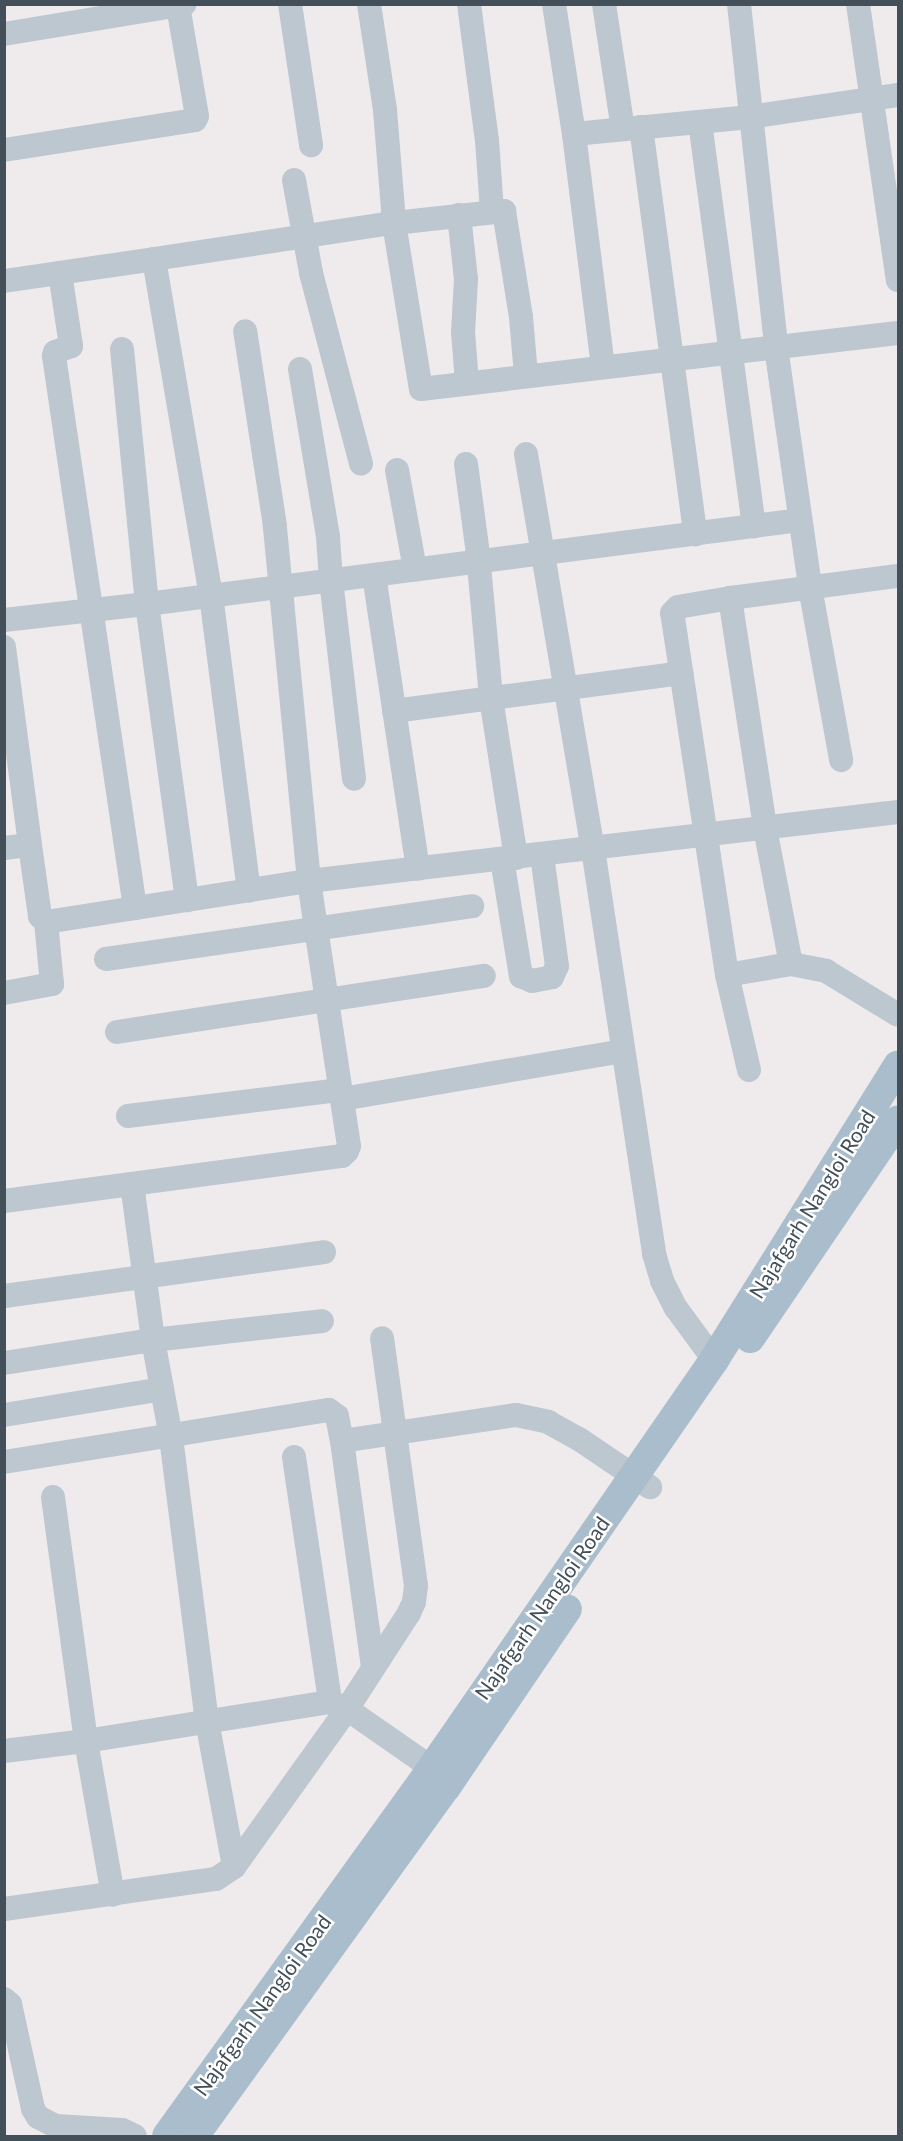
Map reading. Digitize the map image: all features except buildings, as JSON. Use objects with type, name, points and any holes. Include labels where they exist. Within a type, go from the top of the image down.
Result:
[{"type":"main road","name":"Najafgarh Nangloi Road","points":[[194,2136],[446,1787],[642,1481],[714,1360],[898,1066]]},
{"type":"main road","name":"Najafgarh Nangloi Road","points":[[167,2136],[642,1481],[898,1120]]},
{"type":"street","points":[[290,4],[311,145]]},
{"type":"street","points":[[369,4],[385,110],[394,223],[419,386],[426,388],[898,333]]},
{"type":"street","points":[[469,4],[487,140],[492,211]]},
{"type":"street","points":[[554,4],[574,134],[603,366]]},
{"type":"street","points":[[604,4],[632,128],[671,358],[695,534]]},
{"type":"street","points":[[739,4],[776,347],[810,587],[841,760]]},
{"type":"street","points":[[858,4],[898,280]]},
{"type":"street","points":[[4,34],[146,8],[181,5],[197,116],[195,120],[4,150]]},
{"type":"street","points":[[574,134],[750,117],[898,95]]},
{"type":"street","points":[[700,122],[754,526]]},
{"type":"street","points":[[294,180],[324,326],[362,464]]},
{"type":"street","points":[[4,281],[394,223],[492,211],[504,212],[526,375]]},
{"type":"street","points":[[459,215],[466,279],[463,332],[466,383]]},
{"type":"street","points":[[154,259],[211,595],[249,891]]},
{"type":"street","points":[[60,273],[71,346],[55,352],[54,356],[135,908]]},
{"type":"street","points":[[4,1201],[342,1156],[349,1146],[309,881],[275,526],[245,331]]},
{"type":"street","points":[[122,349],[147,604],[187,900]]},
{"type":"street","points":[[300,369],[328,537],[354,779]]},
{"type":"street","points":[[526,454],[545,553],[593,849],[654,1254],[662,1281],[676,1308],[714,1360]]},
{"type":"street","points":[[466,464],[521,976],[532,981],[552,976],[557,966],[543,855]]},
{"type":"street","points":[[397,470],[415,569]]},
{"type":"street","points":[[4,620],[147,604],[800,520]]},
{"type":"street","points":[[374,574],[418,869]]},
{"type":"street","points":[[749,1070],[727,975],[672,613],[678,607],[730,598],[898,576]]},
{"type":"street","points":[[730,598],[765,828],[791,964]]},
{"type":"street","points":[[4,647],[40,916],[46,922],[52,984],[4,993]]},
{"type":"street","points":[[394,711],[681,673]]},
{"type":"street","points":[[46,922],[309,881],[898,812]]},
{"type":"street","points":[[4,848],[30,844]]},
{"type":"street","points":[[106,959],[472,906]]},
{"type":"street","points":[[727,975],[791,964],[809,966],[826,972],[898,1015]]},
{"type":"street","points":[[117,1032],[326,998],[484,976]]},
{"type":"street","points":[[128,1116],[341,1094],[623,1051]]},
{"type":"street","points":[[132,1184],[153,1340],[171,1437],[207,1721],[234,1867]]},
{"type":"street","points":[[4,1296],[144,1279],[324,1252]]},
{"type":"street","points":[[4,1363],[153,1340],[322,1320]]},
{"type":"street","points":[[4,1909],[216,1879],[234,1867],[338,1706],[373,1666],[409,1613],[414,1602],[416,1586],[382,1338]]},
{"type":"street","points":[[4,1415],[162,1389]]},
{"type":"street","points":[[4,1462],[329,1410],[337,1416],[342,1441],[373,1666]]},
{"type":"street","points":[[342,1441],[516,1415],[534,1418],[579,1439],[642,1481]]},
{"type":"street","points":[[294,1457],[338,1706]]},
{"type":"street","points":[[53,1497],[86,1742],[113,1895]]},
{"type":"street","points":[[4,1751],[86,1742],[207,1721],[338,1706],[432,1768]]},
{"type":"street","points":[[4,1999],[10,2004],[33,2109],[38,2117],[56,2126],[122,2130],[135,2136]]}]
